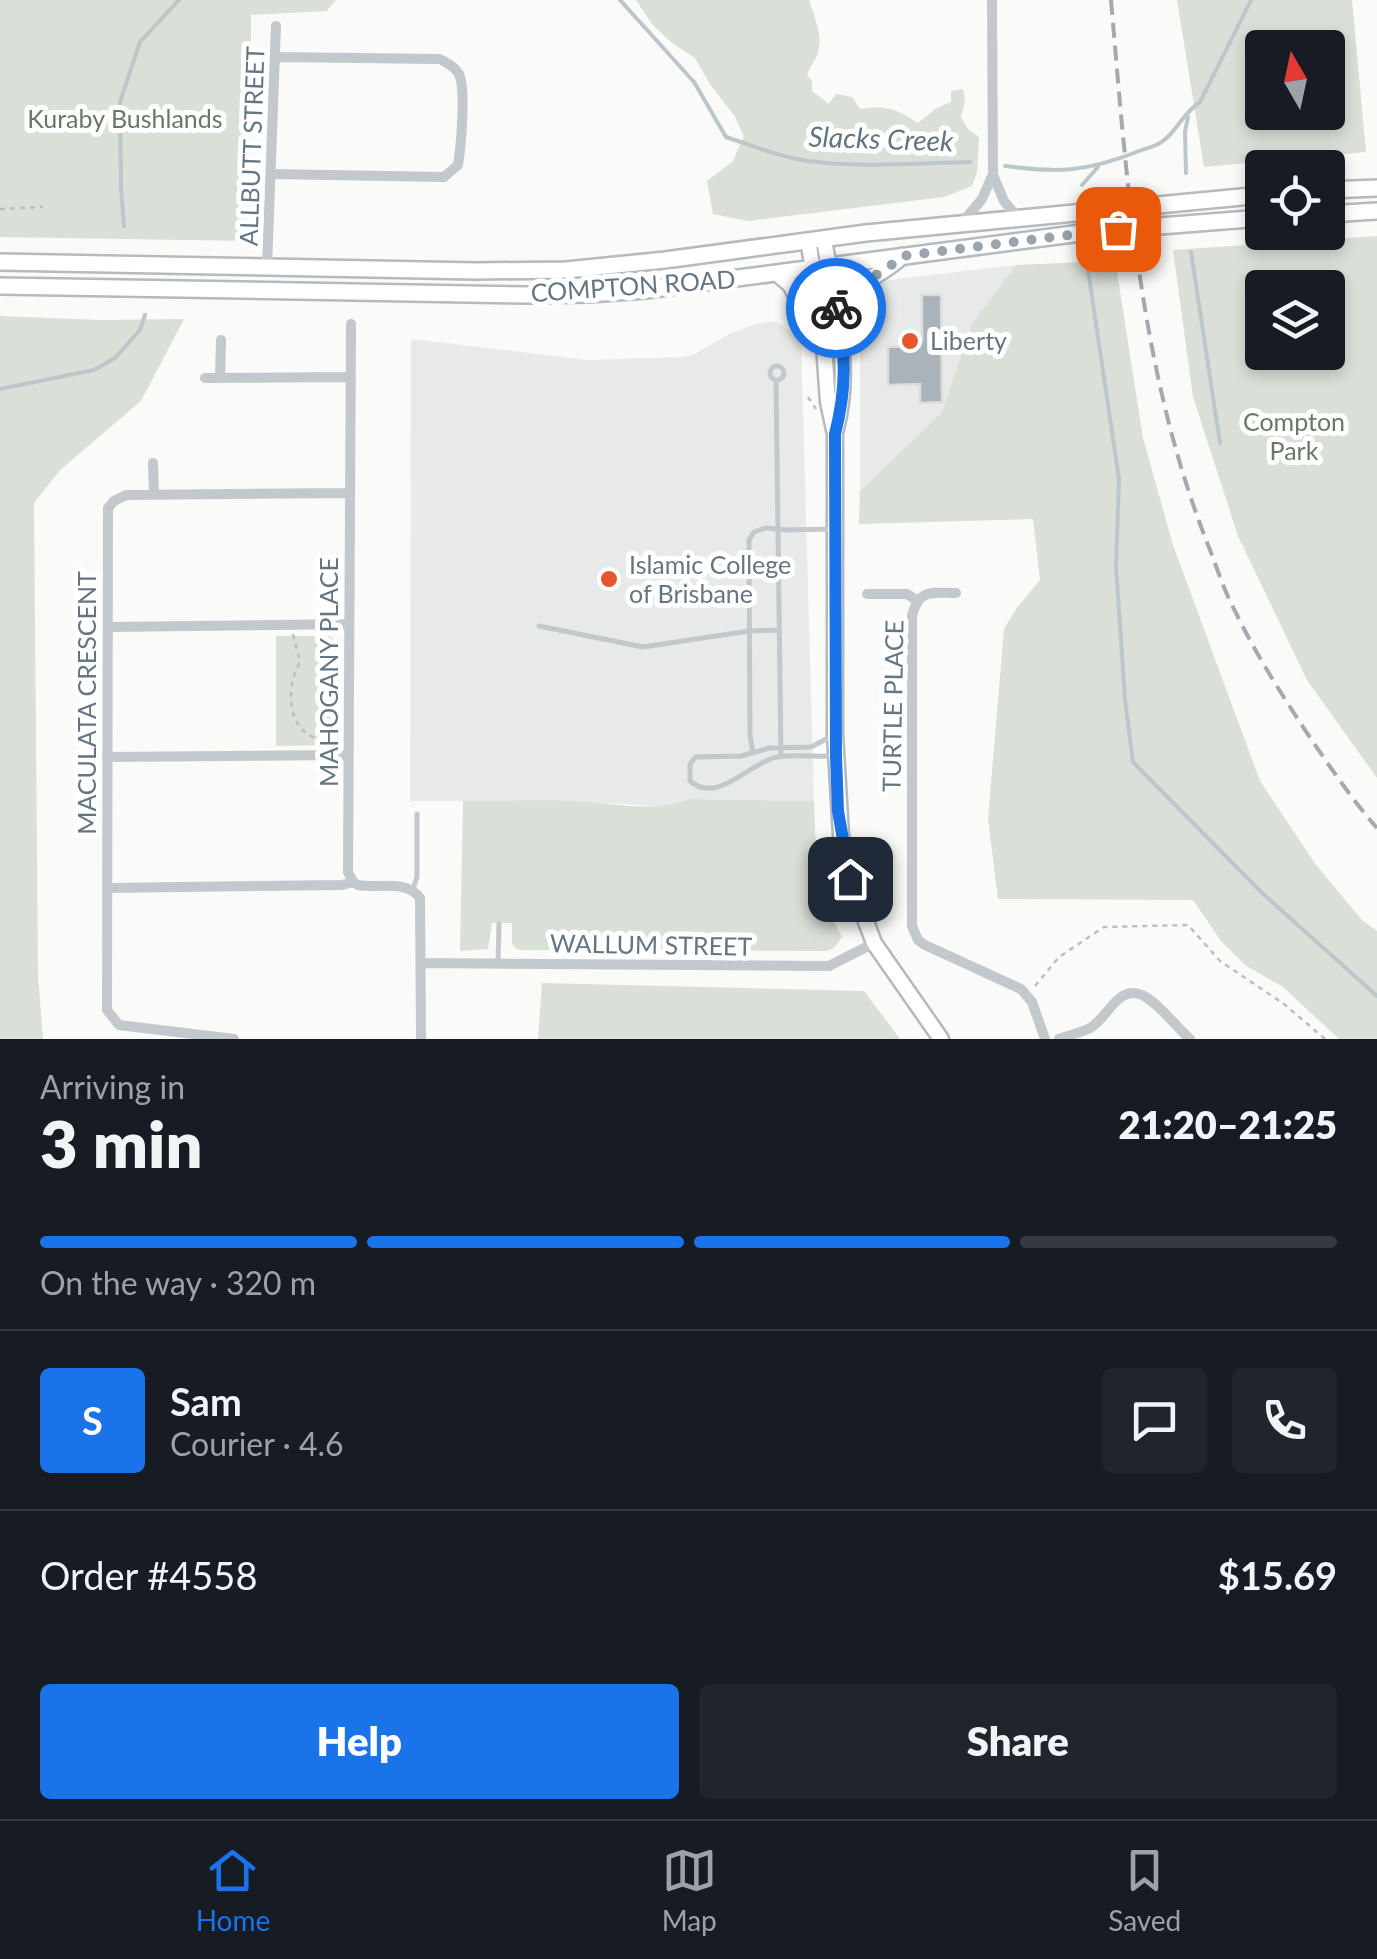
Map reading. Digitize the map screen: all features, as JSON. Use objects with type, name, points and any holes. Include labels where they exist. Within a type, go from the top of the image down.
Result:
[{"type":"main road","points":[[1345,189],[1377,188]]},
{"type":"main road","points":[[1352,189],[1355,201],[1377,208]]},
{"type":"main road","name":"COMPTON ROAD","points":[[0,262],[566,270],[962,223],[1245,197]]},
{"type":"main road","points":[[1345,212],[1377,208]]},
{"type":"main road","name":"COMPTON ROAD","points":[[0,286],[558,295],[646,290],[1107,230],[1245,219]]},
{"type":"main road","points":[[836,305],[849,291],[889,269],[902,256]]},
{"type":"main road","points":[[777,273],[789,282],[808,320],[824,331]]},
{"type":"street","points":[[992,0],[993,174],[1004,201],[1018,218]]},
{"type":"street","name":"ALLBUTT STREET","points":[[268,267],[276,26]]},
{"type":"street","points":[[271,174],[444,177],[458,165],[463,86],[458,73],[440,58],[274,57]]},
{"type":"street","points":[[962,223],[982,199],[993,174]]},
{"type":"street","points":[[816,240],[828,402],[835,434],[838,811],[856,897],[874,943],[942,1039]]},
{"type":"street","points":[[820,268],[836,305],[842,338],[844,401],[835,434]]},
{"type":"street","name":"MAHOGANY PLACE","points":[[351,324],[348,872],[354,882]]},
{"type":"street","points":[[220,340],[220,378]]},
{"type":"street","points":[[205,378],[351,377]]},
{"type":"street","points":[[153,463],[154,494]]},
{"type":"street","name":"MACULATA CRESCENT","points":[[234,1039],[119,1025],[107,1010],[108,508],[126,494],[350,492]]},
{"type":"street","name":"TURTLE PLACE","points":[[956,593],[927,593],[916,600],[912,615],[914,934],[925,946],[1028,995]]},
{"type":"street","name":"TURTLE PLACE","points":[[867,594],[907,594],[916,600]]},
{"type":"street","points":[[108,626],[349,624]]},
{"type":"street","points":[[107,758],[348,755]]},
{"type":"street","points":[[107,888],[354,882],[368,887],[413,888],[420,898],[421,1039]]},
{"type":"street","name":"WALLUM STREET","points":[[421,962],[830,966],[874,943]]},
{"type":"street","points":[[1059,1039],[1091,1027],[1118,999],[1135,993],[1149,1000],[1190,1039]]},
{"type":"street","points":[[1028,995],[1045,1039]]},
{"type":"lane","points":[[776,381],[780,757]]},
{"type":"lane","points":[[753,753],[749,540],[757,530],[766,528],[835,529]]},
{"type":"lane","points":[[539,626],[643,647],[778,630]]},
{"type":"lane","points":[[835,734],[811,747],[694,758],[690,781],[696,786],[716,786],[730,783],[757,765],[780,757],[836,756]]},
{"type":"lane","points":[[413,888],[417,877],[417,814]]},
{"type":"lane","points":[[498,963],[499,924]]},
{"type":"path","points":[[0,209],[43,207]]},
{"type":"path","points":[[289,625],[300,662],[293,675],[292,710],[304,732],[329,742],[329,755]]},
{"type":"path","points":[[1028,995],[1058,957],[1104,927],[1188,925],[1220,961],[1284,1004],[1326,1039]]},
{"type":"shaded area","points":[[1016,265],[971,325],[942,412],[860,491],[860,309],[875,288],[888,280]]},
{"type":"shaded area","name":"Islamic College of Brisbane","points":[[774,321],[801,341],[814,801],[689,799],[657,806],[574,801],[410,801],[411,339],[587,360],[684,357],[729,334]]},
{"type":"green space","name":"Kuraby Bushlands","points":[[0,0],[336,0],[327,11],[251,15],[250,241],[0,237]]},
{"type":"green space","points":[[636,0],[809,0],[819,39],[817,55],[807,75],[812,91],[829,104],[836,94],[852,97],[860,109],[890,109],[918,123],[951,102],[951,91],[963,89],[961,117],[979,137],[972,186],[944,197],[748,221],[713,214],[707,181],[733,161],[744,136],[695,58],[651,23]]},
{"type":"green space","points":[[1177,0],[1352,0],[1366,152],[1245,150],[1245,163],[1204,167]]},
{"type":"green space","name":"Compton Park","points":[[1377,236],[1377,778],[1307,680],[1238,536],[1193,397],[1173,250],[1245,245],[1245,250],[1345,250],[1345,238]]},
{"type":"green space","points":[[1109,261],[1116,266],[1143,438],[1173,545],[1260,781],[1316,865],[1362,920],[1377,931],[1377,1039],[1339,1039],[1283,987],[1245,965],[1221,941],[1193,900],[998,899],[988,819],[1004,629],[1040,580],[1033,519],[859,524],[860,491],[942,412],[971,325],[1016,265]]},
{"type":"green space","points":[[0,316],[184,319],[141,401],[60,470],[34,503],[38,976],[43,1039],[0,1039]]},
{"type":"green space","points":[[276,636],[329,636],[338,642],[338,740],[326,745],[276,746]]},
{"type":"green space","points":[[689,799],[814,801],[822,887],[842,937],[834,948],[521,950],[512,943],[512,923],[492,923],[488,949],[460,951],[463,801],[661,806]]},
{"type":"green space","points":[[542,983],[864,991],[900,1039],[538,1039]]},
{"type":"building","points":[[922,295],[941,295],[942,402],[920,403],[920,384],[888,385],[888,347],[920,346],[922,341]]},
{"type":"waterway","name":"Slacks Creek","points":[[124,226],[120,102],[140,42],[179,0]]},
{"type":"waterway","name":"Slacks Creek","points":[[620,0],[694,82],[726,137],[808,161],[970,162]]},
{"type":"waterway","name":"Slacks Creek","points":[[1005,166],[1040,170],[1085,167],[1160,143],[1200,102],[1251,0]]},
{"type":"waterway","points":[[1186,173],[1188,117]]},
{"type":"waterway","points":[[1082,185],[1098,167]]},
{"type":"waterway","points":[[1191,252],[1220,443]]},
{"type":"waterway","points":[[1087,263],[1119,479],[1116,567],[1133,762],[1261,892],[1377,996]]},
{"type":"waterway","name":"Slacks Creek","points":[[0,389],[94,370],[115,358],[140,330],[145,315]]},
{"type":"railway","points":[[1111,0],[1140,279],[1167,417],[1186,484],[1225,590],[1252,643],[1314,743],[1377,828]]},
{"type":"way so far","points":[[836,308],[849,291],[889,269],[902,256],[1118,229]]},
{"type":"place","name":"Liberty","points":[[910,341]]},
{"type":"place","name":"Islamic College of Brisbane","points":[[609,579]]},
{"type":"route","points":[[836,308],[842,338],[844,401],[835,434],[835,734],[838,811],[850,879]]}]
